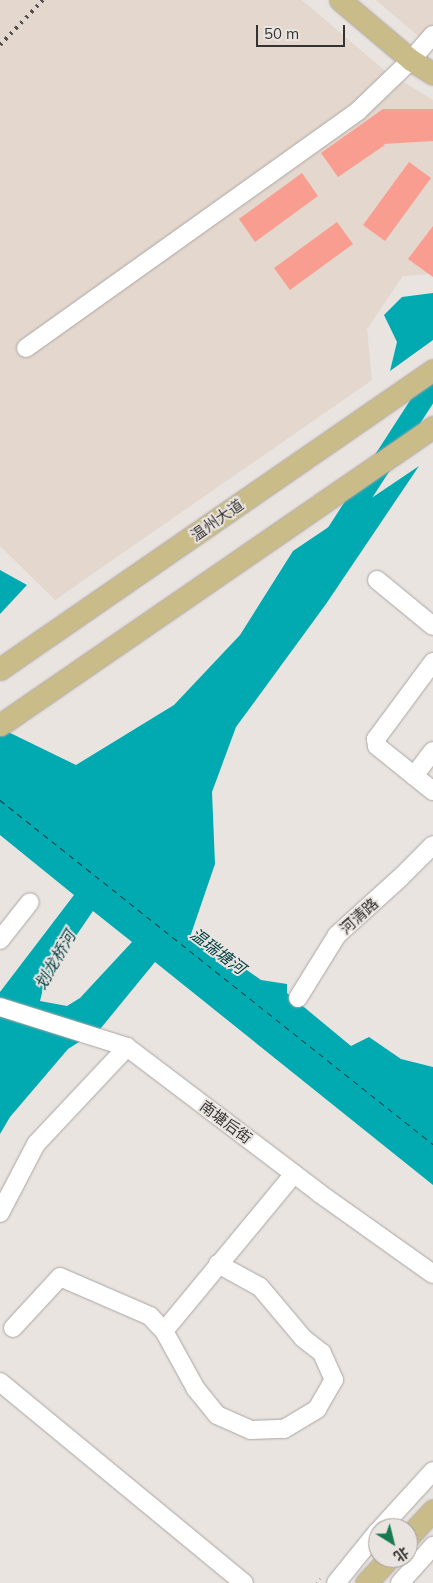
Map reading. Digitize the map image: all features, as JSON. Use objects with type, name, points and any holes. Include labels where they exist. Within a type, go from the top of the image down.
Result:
[{"type":"main road","points":[[340,0],[411,60],[433,74]]},
{"type":"main road","name":"温州大道","points":[[0,668],[433,370]]},
{"type":"main road","points":[[0,725],[433,427]]},
{"type":"main road","points":[[418,1526],[433,1510]]},
{"type":"main road","points":[[366,1583],[380,1568]]},
{"type":"street","points":[[26,348],[358,110],[411,60],[433,35]]},
{"type":"street","points":[[377,580],[433,626]]},
{"type":"street","points":[[433,662],[376,739],[377,746],[433,790]]},
{"type":"street","points":[[414,776],[433,751]]},
{"type":"street","name":"河清路","points":[[298,998],[337,934],[401,877],[433,844]]},
{"type":"street","points":[[0,940],[30,902]]},
{"type":"street","name":"南塘后街","points":[[0,1007],[127,1048],[294,1174],[433,1274]]},
{"type":"street","points":[[0,1213],[36,1144],[127,1048]]},
{"type":"street","points":[[164,1331],[294,1174]]},
{"type":"street","points":[[13,1328],[60,1277],[150,1316],[164,1331],[196,1389],[217,1415],[251,1430],[284,1429],[317,1409],[334,1380],[322,1353],[303,1338],[260,1287],[218,1264]]},
{"type":"street","points":[[0,1382],[244,1583]]},
{"type":"street","points":[[390,1518],[433,1471]]},
{"type":"street","points":[[336,1583],[368,1544]]},
{"type":"street","points":[[400,1583],[433,1546]]},
{"type":"street","points":[[410,1583],[433,1559]]},
{"type":"shaded area","points":[[0,0],[302,0],[384,70],[433,100],[433,274],[403,276],[367,329],[372,380],[55,600],[0,546]]},
{"type":"shaded area","points":[[376,0],[433,0],[433,47],[424,41]]},
{"type":"water","points":[[433,293],[433,340],[390,371],[397,342],[384,315],[402,297]]},
{"type":"water","points":[[419,466],[326,604],[236,727],[212,792],[215,864],[190,937],[214,940],[227,956],[261,980],[287,984],[287,993],[351,1046],[369,1037],[401,1059],[433,1067],[433,1185],[155,962],[101,1028],[68,1049],[10,1117],[0,1134],[0,992],[74,895],[0,835],[0,728],[76,765],[174,705],[240,635],[293,551]],"holes":[[[93,911],[132,942],[80,998],[67,1006],[40,1001],[45,981]]]},
{"type":"water","points":[[0,570],[27,585],[0,614]]},
{"type":"building","points":[[383,109],[433,109],[433,141],[383,144],[385,145],[338,177],[321,153]]},
{"type":"building","points":[[409,162],[431,178],[385,241],[363,225]]},
{"type":"building","points":[[302,173],[318,196],[255,242],[239,219]]},
{"type":"building","points":[[337,222],[353,244],[290,290],[274,268]]},
{"type":"building","points":[[433,226],[433,277],[408,259]]},
{"type":"waterway","points":[[333,538],[433,383]]},
{"type":"ferry route","points":[[0,800],[433,1144]]},
{"type":"railway","points":[[0,45],[43,0]]},
{"type":"water label","name":"温瑞塘河","points":[[218,951]]},
{"type":"water label","name":"划龙桥河","points":[[55,960]]}]
